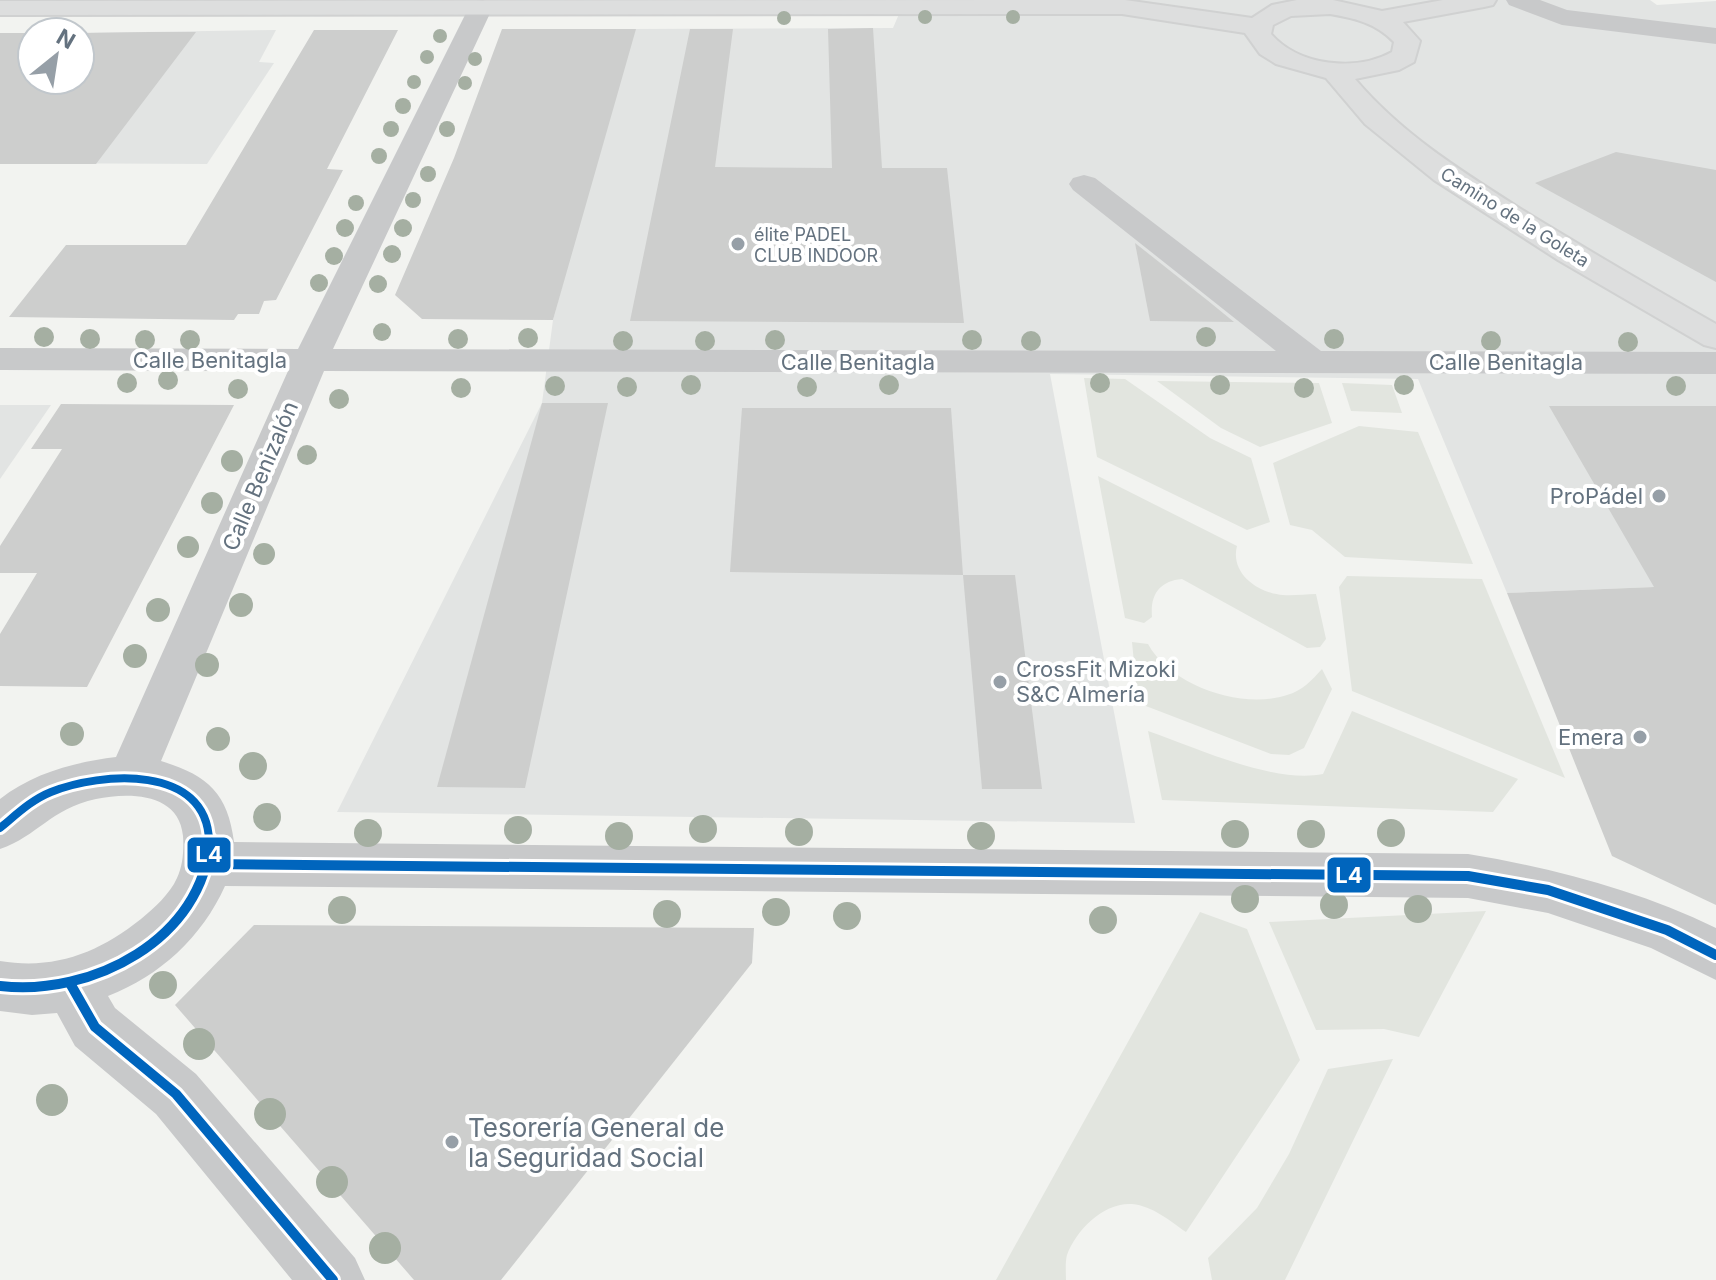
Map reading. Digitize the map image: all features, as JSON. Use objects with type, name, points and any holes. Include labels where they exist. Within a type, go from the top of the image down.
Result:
[{"type":"main road","points":[[1379,19],[1478,1]]},
{"type":"main road","points":[[0,8],[1122,7],[1258,27]]},
{"type":"main road","points":[[1297,8],[1347,10],[1392,26],[1407,41],[1408,48],[1405,56],[1385,67],[1334,71],[1282,57],[1262,43],[1258,27],[1270,15],[1297,8]]},
{"type":"main road","name":"Camino de la Goleta","points":[[1334,71],[1353,96],[1399,142],[1443,173],[1549,240],[1716,338]]},
{"type":"street","points":[[1518,0],[1562,17],[1716,36]]},
{"type":"street","name":"Calle Benizalón","points":[[131,776],[310,361],[481,7]]},
{"type":"street","points":[[1084,184],[1312,362]]},
{"type":"street","name":"Calle Benitagla","points":[[0,359],[1716,363]]},
{"type":"street","points":[[0,828],[39,799],[70,785],[118,775],[155,778],[179,786],[196,801],[209,827],[208,864],[194,897],[158,939],[104,973],[71,985],[15,990],[0,986]]},
{"type":"street","points":[[208,864],[1468,876],[1548,890],[1667,930],[1716,955]]},
{"type":"street","points":[[71,985],[95,1027],[176,1094],[333,1280]]},
{"type":"shaded area","points":[[905,0],[1650,0],[1657,5],[1716,1],[1716,619],[1654,587],[1507,593],[1418,379],[1050,374],[1135,823],[337,812],[542,403],[553,320],[632,29],[893,28]]},
{"type":"shaded area","points":[[276,30],[259,62],[274,63],[207,164],[0,163],[0,33],[16,33],[16,96],[96,96],[96,33]]},
{"type":"shaded area","points":[[1084,378],[1125,379],[1210,438],[1251,458],[1270,522],[1247,530],[1097,457]]},
{"type":"shaded area","points":[[1157,381],[1319,383],[1332,423],[1260,447],[1221,428]]},
{"type":"shaded area","points":[[1342,383],[1392,385],[1402,413],[1351,411]]},
{"type":"shaded area","points":[[0,405],[51,405],[0,479]]},
{"type":"shaded area","points":[[1359,426],[1418,432],[1473,564],[1345,557],[1312,530],[1290,525],[1273,463]]},
{"type":"shaded area","points":[[1098,476],[1237,546],[1238,565],[1255,586],[1283,595],[1316,594],[1326,639],[1320,647],[1307,648],[1182,579],[1174,580],[1158,590],[1152,617],[1144,623],[1125,618]]},
{"type":"shaded area","points":[[1347,576],[1482,579],[1565,778],[1352,691],[1339,587]]},
{"type":"shaded area","points":[[1132,642],[1148,644],[1173,672],[1190,683],[1229,697],[1269,699],[1287,695],[1302,688],[1322,669],[1332,689],[1304,748],[1289,755],[1271,754],[1138,703]]},
{"type":"shaded area","points":[[1352,711],[1518,779],[1493,812],[1162,800],[1148,731],[1236,763],[1303,776],[1323,774]]},
{"type":"shaded area","points":[[1486,911],[1419,1037],[1384,1029],[1316,1030],[1269,922]]},
{"type":"shaded area","points":[[1200,912],[1247,929],[1300,1060],[1186,1232],[1147,1208],[1122,1205],[1092,1219],[1077,1236],[1067,1255],[1066,1280],[996,1280]]},
{"type":"shaded area","points":[[1393,1059],[1285,1280],[1212,1280],[1208,1258],[1257,1208],[1289,1154],[1328,1069]]},
{"type":"building","points":[[873,28],[882,168],[947,168],[964,323],[630,321],[690,29],[733,29],[715,167],[832,168],[828,29]]},
{"type":"building","points":[[502,29],[636,29],[553,320],[422,319],[395,295],[454,158]]},
{"type":"building","points":[[314,30],[398,30],[327,169],[343,170],[276,300],[264,301],[259,314],[238,314],[234,320],[9,317],[66,245],[186,245]]},
{"type":"building","points":[[196,32],[96,164],[0,164],[0,33],[16,33],[16,96],[96,96],[96,33]]},
{"type":"building","points":[[1616,152],[1716,170],[1716,282],[1535,183]]},
{"type":"building","points":[[1135,243],[1207,300],[1234,322],[1150,321]]},
{"type":"building","points":[[542,403],[608,403],[525,788],[437,787]]},
{"type":"building","points":[[61,404],[234,405],[87,687],[0,686],[0,634],[37,573],[0,573],[0,546],[62,449],[31,449]]},
{"type":"building","name":"Emera","points":[[1549,406],[1716,406],[1716,905],[1612,856],[1507,593],[1654,587]]},
{"type":"building","points":[[742,408],[951,408],[963,575],[730,572]]},
{"type":"building","name":"CrossFit Mizoki S&C Almería","points":[[963,575],[1015,575],[1042,789],[982,789]]},
{"type":"building","name":"Tesorería General de la Seguridad Social","points":[[254,925],[754,928],[752,963],[501,1280],[414,1280],[175,1005]]},
{"type":"transit line","name":"L4","points":[[0,828],[28,805],[51,792],[119,777],[145,779],[169,786],[189,798],[203,815],[210,837],[208,862],[191,902],[169,927],[142,949],[102,972],[69,984],[35,988],[0,986]]},
{"type":"transit line","name":"L4","points":[[208,864],[1468,876],[1548,890],[1667,930],[1716,955]]},
{"type":"transit line","name":"L4","points":[[71,985],[95,1027],[176,1094],[333,1280]]},
{"type":"place","name":"élite PADEL CLUB INDOOR","points":[[738,244]]},
{"type":"place","name":"ProPádel","points":[[1659,496]]},
{"type":"place","name":"CrossFit Mizoki S&C Almería","points":[[1000,682]]},
{"type":"place","name":"Emera","points":[[1640,737]]},
{"type":"place","name":"Tesorería General de la Seguridad Social","points":[[452,1142]]}]
